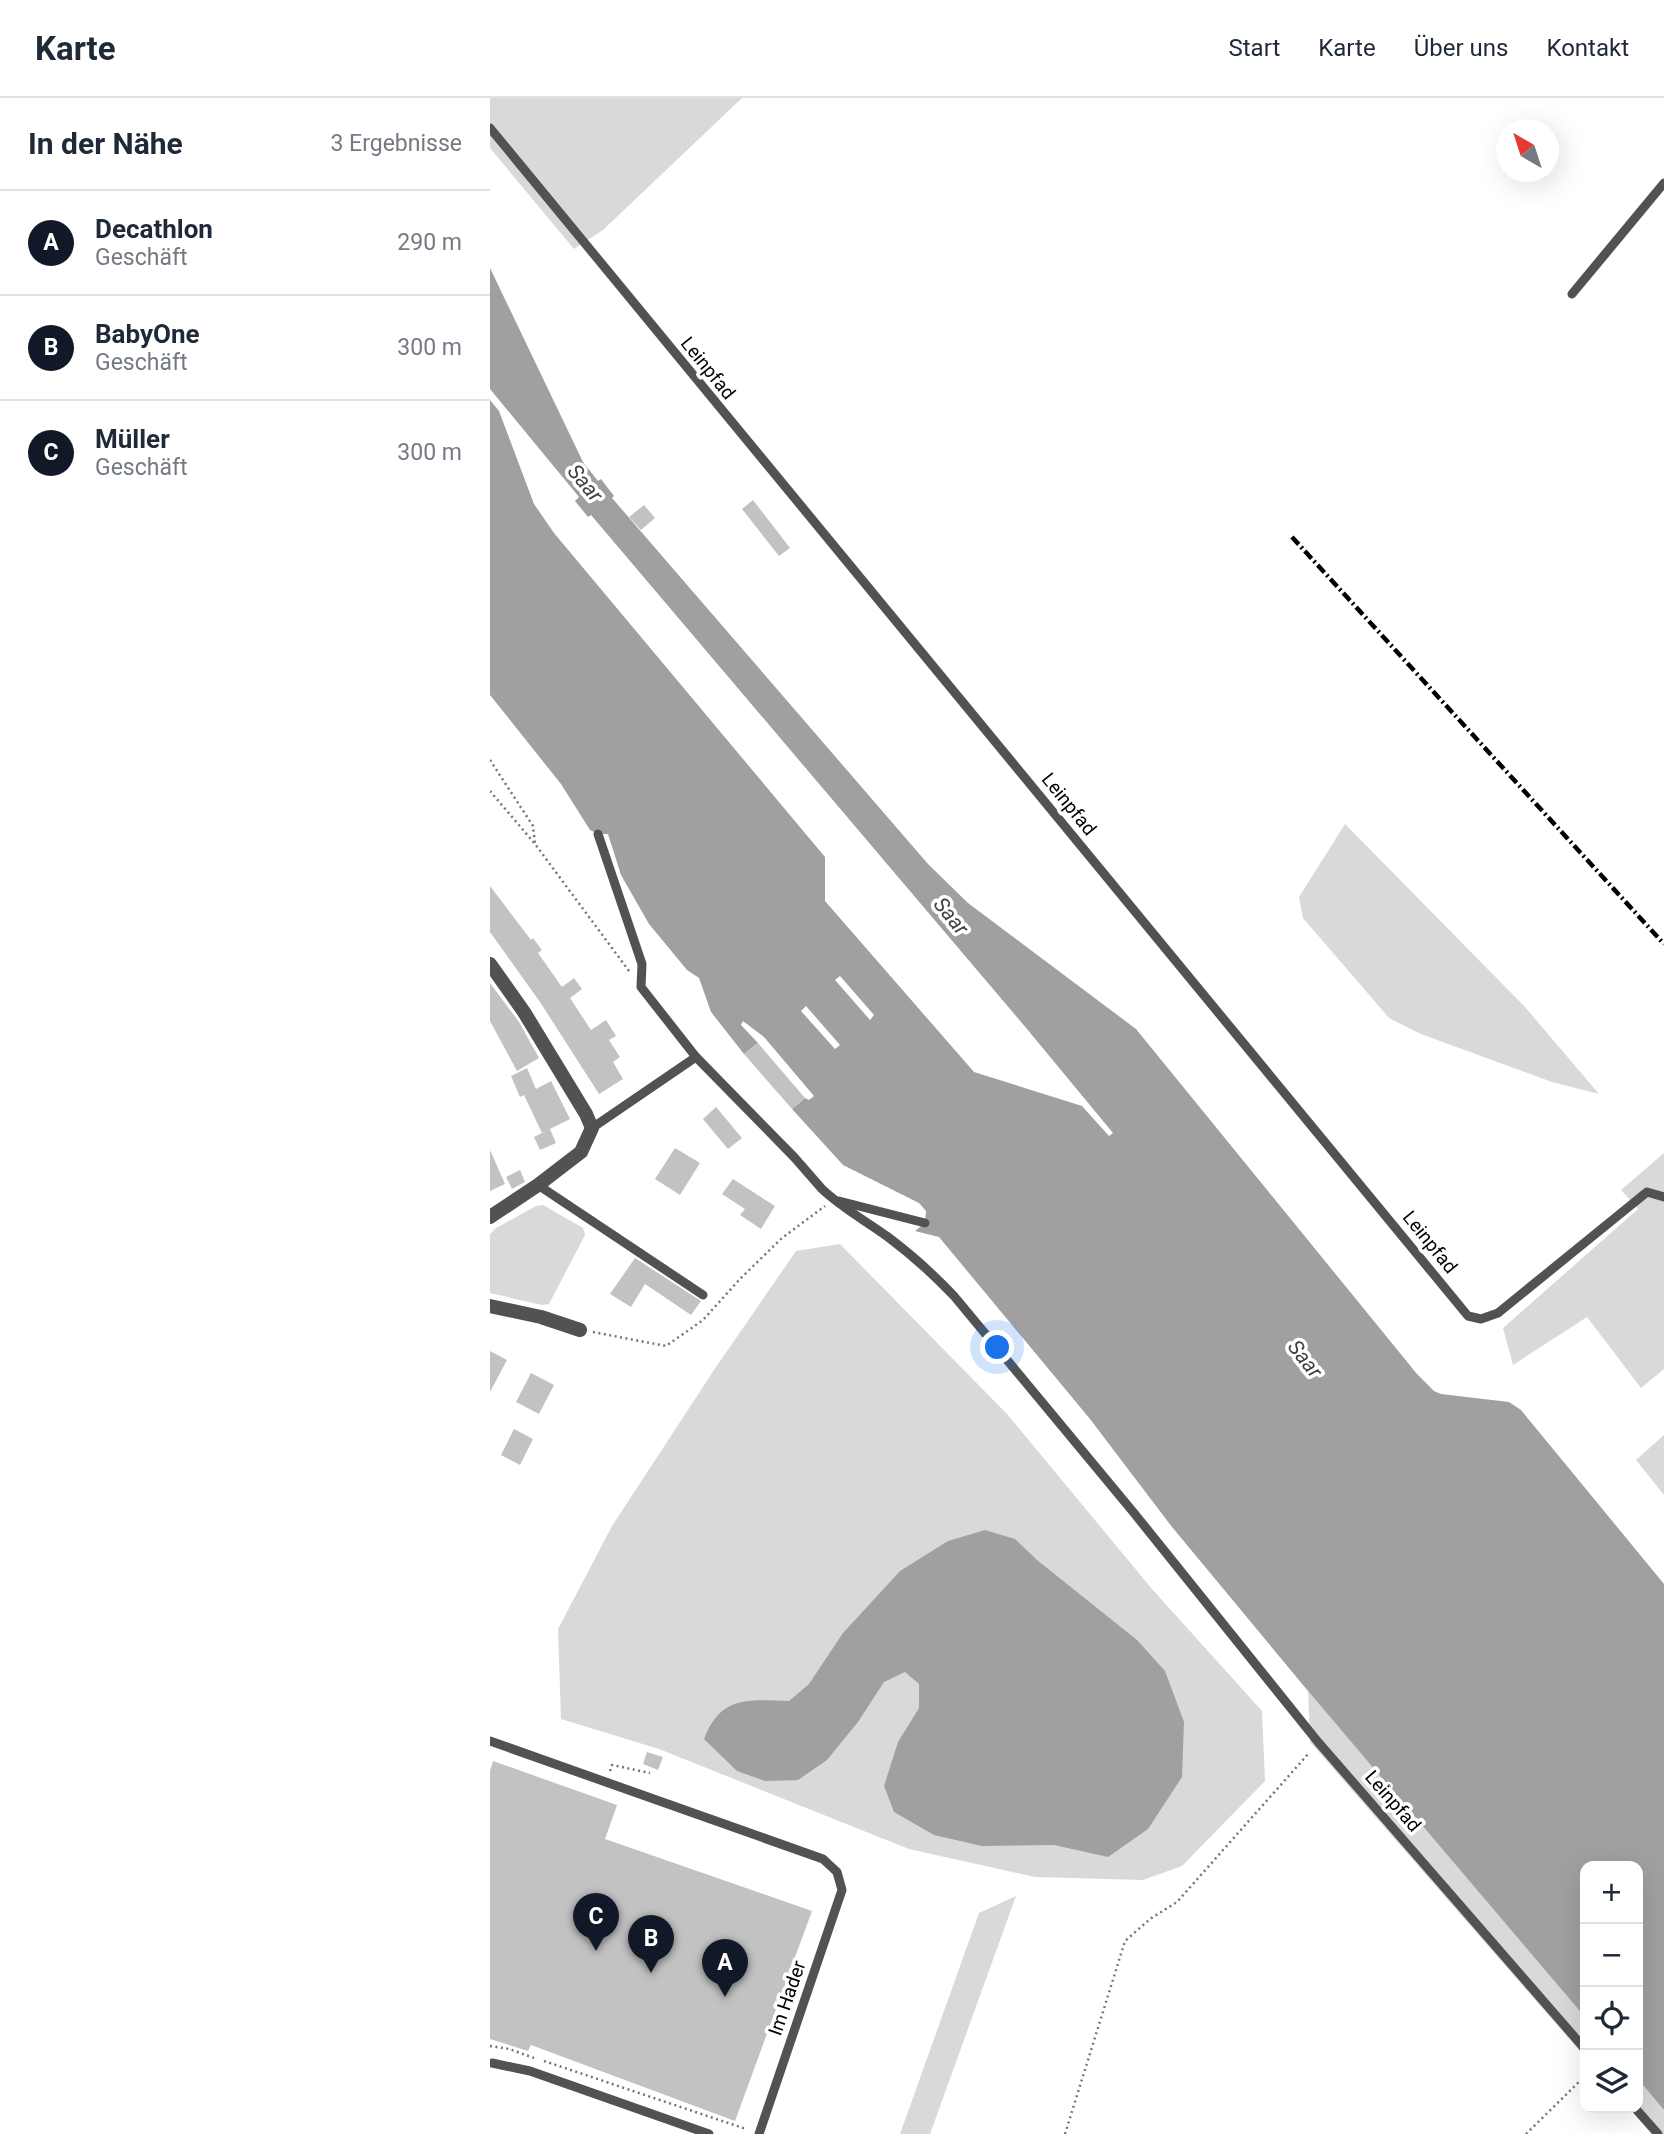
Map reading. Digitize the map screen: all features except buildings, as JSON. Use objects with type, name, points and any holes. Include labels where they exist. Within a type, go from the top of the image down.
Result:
[{"type":"street","points":[[490,964],[524,1012],[592,1128],[581,1152],[490,1217]]},
{"type":"street","points":[[490,1306],[541,1317],[580,1330]]},
{"type":"lane","name":"Leinpfad","points":[[490,128],[1468,1315],[1481,1319],[1498,1313],[1647,1192],[1664,1197]]},
{"type":"lane","points":[[1572,294],[1664,183]]},
{"type":"lane","points":[[598,834],[642,964],[640,987]]},
{"type":"lane","name":"Leinpfad","points":[[640,987],[696,1057],[833,1199],[890,1239],[932,1273],[954,1296],[1134,1513],[1318,1742],[1580,2043]]},
{"type":"lane","points":[[592,1128],[696,1057]]},
{"type":"lane","points":[[538,1185],[703,1295]]},
{"type":"lane","points":[[833,1199],[925,1223]]},
{"type":"lane","points":[[490,1741],[606,1782]]},
{"type":"lane","name":"Im Hader","points":[[606,1782],[823,1859],[836,1872],[842,1890],[759,2133]]},
{"type":"lane","points":[[492,2063],[551,2078],[709,2134]]},
{"type":"lane","points":[[1639,2113],[1658,2134]]},
{"type":"path","points":[[490,760],[533,826],[535,844]]},
{"type":"path","points":[[490,791],[535,844],[640,987]]},
{"type":"path","points":[[580,1330],[666,1346],[703,1320],[782,1238],[833,1199]]},
{"type":"path","points":[[1065,2134],[1125,1941],[1150,1919],[1177,1902],[1318,1742]]},
{"type":"path","points":[[606,1782],[612,1765],[650,1773]]},
{"type":"path","points":[[490,2046],[509,2049],[728,2125],[759,2133]]},
{"type":"path","points":[[1526,2134],[1580,2081]]},
{"type":"shaded area","points":[[490,98],[742,98],[603,230],[574,249],[490,148]]},
{"type":"shaded area","points":[[1345,824],[1525,1007],[1599,1094],[1552,1082],[1421,1034],[1389,1018],[1303,918],[1299,897]]},
{"type":"shaded area","points":[[1664,1153],[1664,1369],[1641,1388],[1587,1317],[1513,1365],[1503,1328],[1638,1209],[1621,1190]]},
{"type":"shaded area","points":[[543,1205],[583,1228],[585,1235],[549,1304],[542,1305],[490,1293],[490,1234],[536,1206]]},
{"type":"shaded area","points":[[840,1244],[1007,1414],[1152,1589],[1262,1711],[1265,1781],[1182,1866],[1143,1880],[1035,1877],[909,1849],[659,1749],[561,1719],[558,1629],[612,1526],[796,1251]]},
{"type":"shaded area","points":[[1664,1435],[1664,1495],[1636,1460]]},
{"type":"shaded area","points":[[1308,1688],[1580,2001],[1580,2051],[1310,1742]]},
{"type":"shaded area","points":[[1016,1896],[930,2134],[900,2134],[979,1913]]},
{"type":"shaded area","points":[[1643,2074],[1664,2100],[1664,2134],[1653,2134],[1634,2113],[1643,2113]]},
{"type":"water","name":"Saar","points":[[490,268],[583,462],[598,481],[601,479],[614,496],[612,498],[928,864],[968,903],[1136,1029],[1417,1374],[1434,1391],[1441,1394],[1509,1402],[1521,1410],[1664,1584],[1664,2110],[1643,2085],[1643,1861],[1580,1861],[1580,2011],[1172,1527],[1090,1419],[939,1237],[915,1231],[925,1223],[926,1211],[919,1203],[843,1165],[792,1109],[805,1098],[809,1100],[814,1096],[764,1037],[743,1021],[741,1025],[758,1043],[744,1054],[711,1012],[699,978],[687,970],[649,924],[621,875],[608,834],[598,834],[590,830],[561,784],[490,695],[490,400],[499,411],[534,504],[554,533],[825,857],[825,901],[974,1072],[1082,1106],[1109,1136],[1113,1133],[591,515],[588,517],[575,501],[579,497],[490,389]],"holes":[[[840,976],[874,1015],[870,1020],[835,980]],[[806,1006],[840,1045],[835,1049],[801,1011]]]},
{"type":"water","points":[[985,1530],[1015,1539],[1037,1560],[1137,1640],[1165,1671],[1184,1722],[1182,1777],[1148,1829],[1108,1857],[1054,1845],[982,1846],[934,1835],[894,1812],[884,1786],[898,1742],[919,1708],[919,1684],[905,1672],[884,1682],[858,1722],[827,1760],[798,1780],[765,1781],[737,1771],[704,1739],[719,1714],[728,1707],[749,1701],[789,1701],[809,1684],[843,1633],[900,1571],[948,1541]]},
{"type":"railway","points":[[1292,537],[1664,944]]},
{"type":"place","name":"Müller","points":[[596,1951]]},
{"type":"place","name":"BabyOne","points":[[651,1973]]},
{"type":"place","name":"Decathlon","points":[[725,1997]]}]
